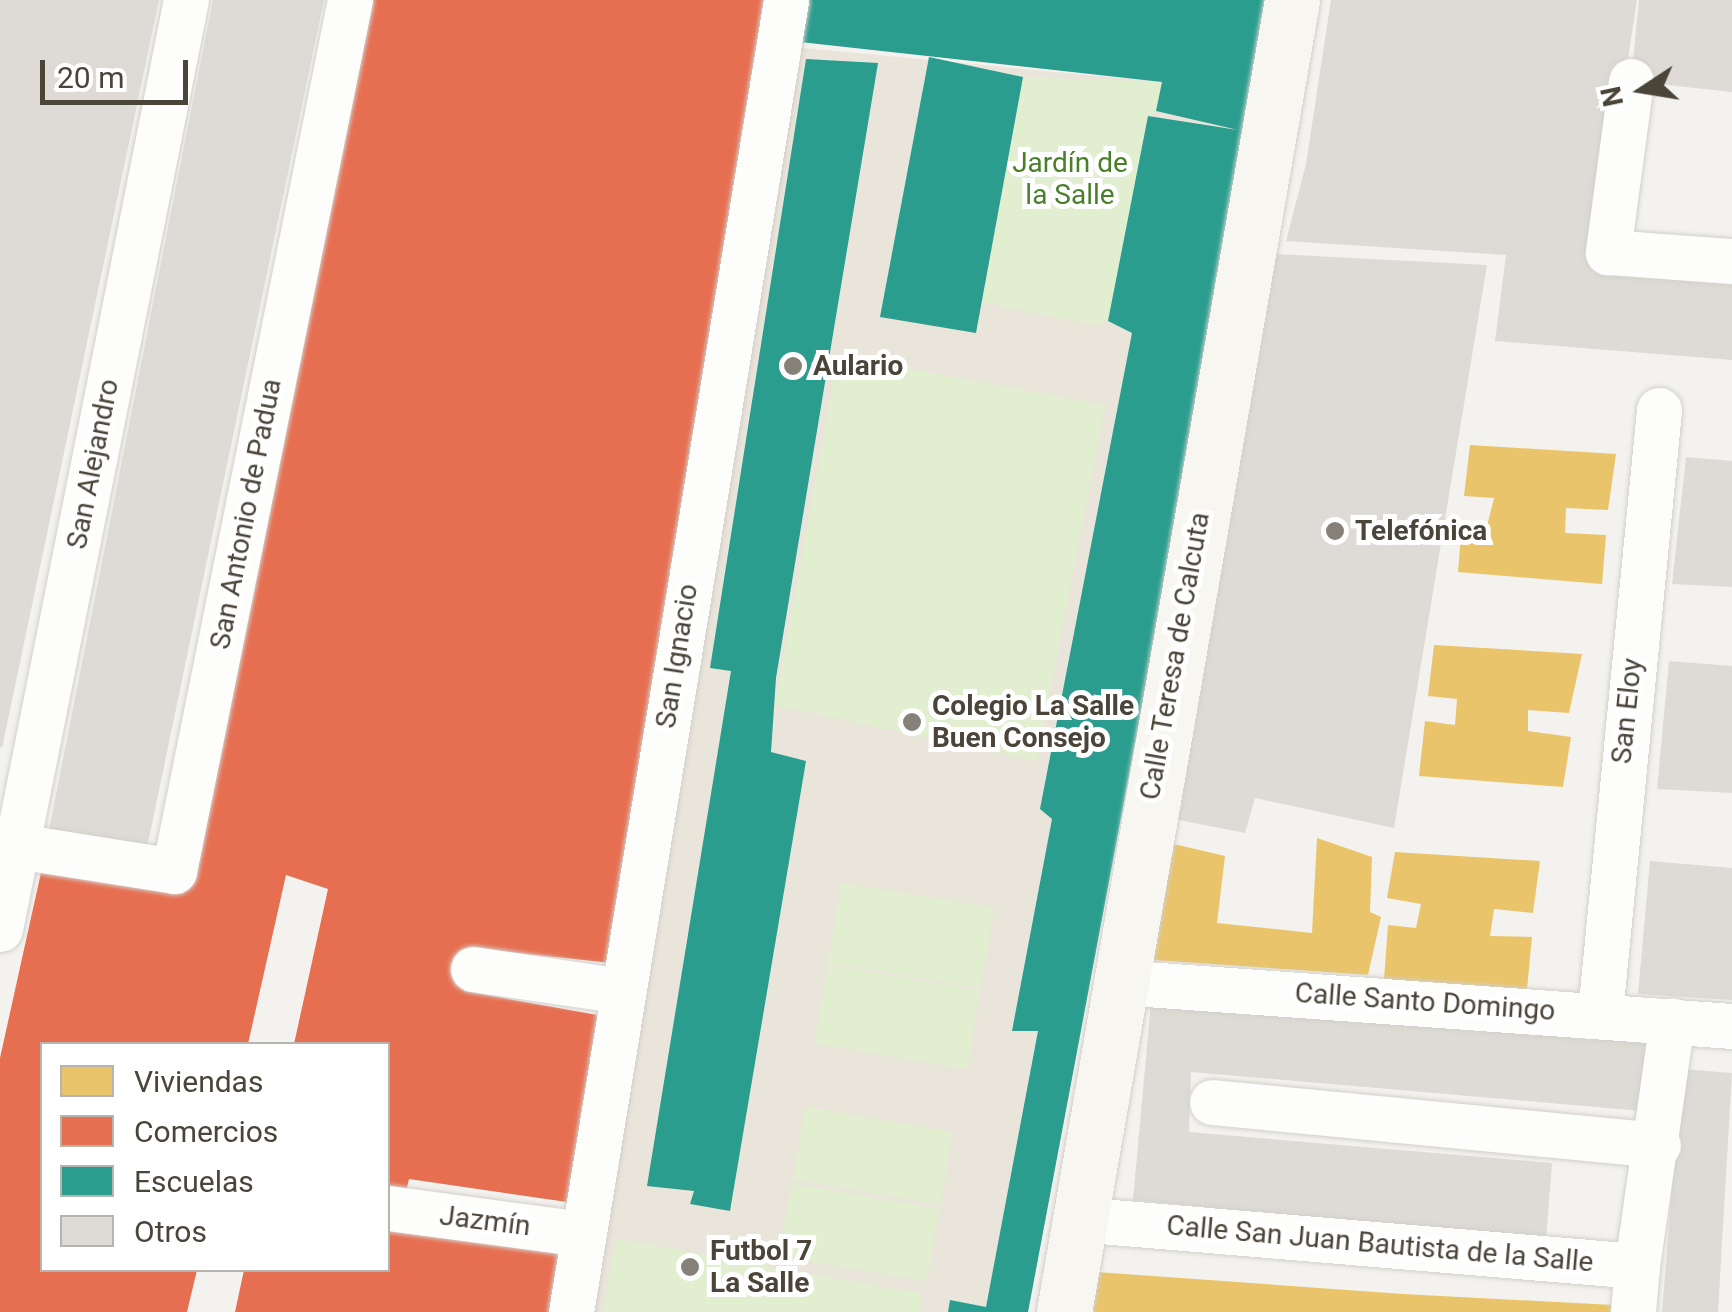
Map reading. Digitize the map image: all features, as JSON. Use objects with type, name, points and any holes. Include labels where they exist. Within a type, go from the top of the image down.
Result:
[{"type":"street","name":"San Alejandro","points":[[0,929],[186,0]]},
{"type":"street","name":"San Antonio de Padua","points":[[17,846],[174,872],[350,0]]},
{"type":"street","name":"San Ignacio","points":[[571,1312],[786,0]]},
{"type":"street","name":"Calle Teresa de Calcuta","points":[[1064,1312],[1118,982],[1292,0]]},
{"type":"street","points":[[1630,82],[1608,252],[1732,261]]},
{"type":"street","name":"San Eloy","points":[[1600,1013],[1658,410]]},
{"type":"street","points":[[474,969],[622,991]]},
{"type":"street","name":"Calle Santo Domingo","points":[[1118,982],[1600,1013],[1732,1026]]},
{"type":"street","points":[[1633,1312],[1636,1266],[1658,1145],[1672,1020]]},
{"type":"street","points":[[1212,1102],[1658,1145]]},
{"type":"street","name":"Jazmín","points":[[390,1208],[584,1234]]},
{"type":"street","name":"Calle San Juan Bautista de la Salle","points":[[1077,1219],[1636,1266]]},
{"type":"shaded area","name":"Colegio La Salle Buen Consejo","points":[[793,47],[1162,82],[1157,111],[1250,133],[1028,1312],[590,1312]]},
{"type":"green space","name":"Jardín de la Salle","points":[[1023,77],[1162,82],[1156,111],[1148,117],[1108,321],[1095,325],[982,302]]},
{"type":"green space","points":[[838,356],[1105,405],[1037,761],[775,705]]},
{"type":"green space","points":[[842,883],[994,908],[981,988],[828,962]]},
{"type":"green space","points":[[828,964],[980,990],[967,1069],[815,1043]]},
{"type":"green space","points":[[805,1107],[952,1132],[941,1204],[793,1179]]},
{"type":"green space","points":[[792,1184],[939,1209],[927,1281],[779,1256]]},
{"type":"green space","name":"Futbol 7 La Salle","points":[[616,1239],[922,1294],[920,1312],[603,1312]]},
{"type":"building: Viviendas","points":[[1470,445],[1616,454],[1608,510],[1566,508],[1565,533],[1606,535],[1602,584],[1458,572],[1462,523],[1487,526],[1494,498],[1464,496]]},
{"type":"building: Viviendas","points":[[1434,645],[1582,654],[1569,713],[1528,710],[1528,731],[1571,737],[1563,787],[1419,776],[1425,721],[1455,725],[1457,699],[1428,696]]},
{"type":"building: Viviendas","points":[[1317,838],[1372,857],[1370,912],[1381,917],[1368,975],[1152,960],[1174,844],[1225,856],[1217,923],[1312,933]]},
{"type":"building: Viviendas","points":[[1395,852],[1540,861],[1533,913],[1494,909],[1490,936],[1532,937],[1527,989],[1384,980],[1388,925],[1416,928],[1421,904],[1387,898]]},
{"type":"building: Viviendas","points":[[1096,1272],[1613,1305],[1612,1312],[1091,1312]]},
{"type":"building: Comercios","points":[[368,0],[764,0],[611,963],[471,948],[464,991],[603,1016],[574,1203],[409,1179],[405,1196],[390,1193],[390,1042],[294,1042],[328,889],[286,875],[248,1042],[40,1042],[40,1272],[197,1272],[187,1312],[0,1312],[0,1058],[42,868],[183,894]]},
{"type":"building: Comercios","points":[[390,1221],[566,1248],[555,1312],[235,1312],[244,1272],[390,1272]]},
{"type":"building: Escuelas","points":[[805,0],[1275,0],[1028,1312],[948,1312],[950,1300],[986,1307],[1038,1031],[1012,1031],[1052,819],[1040,809],[1132,333],[1108,321],[1148,116],[1238,130],[1156,111],[1162,82],[800,42]]},
{"type":"building: Escuelas","points":[[929,57],[1023,77],[976,333],[880,317]]},
{"type":"building: Escuelas","points":[[806,59],[878,63],[776,678],[771,752],[806,761],[730,1211],[690,1204],[694,1191],[647,1186],[731,671],[710,668]]},
{"type":"building: Otros","points":[[0,0],[159,0],[2,748],[0,747]]},
{"type":"building: Otros","points":[[213,0],[324,0],[147,848],[48,835]]},
{"type":"building: Otros","points":[[1331,0],[1637,0],[1597,261],[1732,275],[1732,360],[1495,341],[1506,255],[1286,241],[1306,164]]},
{"type":"building: Otros","points":[[1639,0],[1732,0],[1732,92],[1631,81]]},
{"type":"building: Otros","name":"Telefónica","points":[[1276,254],[1487,265],[1394,828],[1255,798],[1245,833],[1174,819]]},
{"type":"building: Otros","points":[[1686,457],[1732,461],[1732,587],[1672,584]]},
{"type":"building: Otros","points":[[1669,661],[1732,666],[1732,793],[1657,789]]},
{"type":"building: Otros","points":[[1650,861],[1732,868],[1732,1000],[1638,994]]},
{"type":"building: Otros","points":[[1151,1002],[1657,1035],[1653,1112],[1191,1072],[1189,1132],[1552,1163],[1546,1240],[1133,1200]]},
{"type":"building: Otros","points":[[1682,1069],[1732,1073],[1718,1312],[1662,1312]]},
{"type":"place","name":"Aulario","points":[[793,366]]},
{"type":"place","name":"Telefónica","points":[[1335,531]]},
{"type":"place","name":"Colegio La Salle Buen Consejo","points":[[912,722]]},
{"type":"place","name":"Futbol 7 La Salle","points":[[690,1267]]}]
